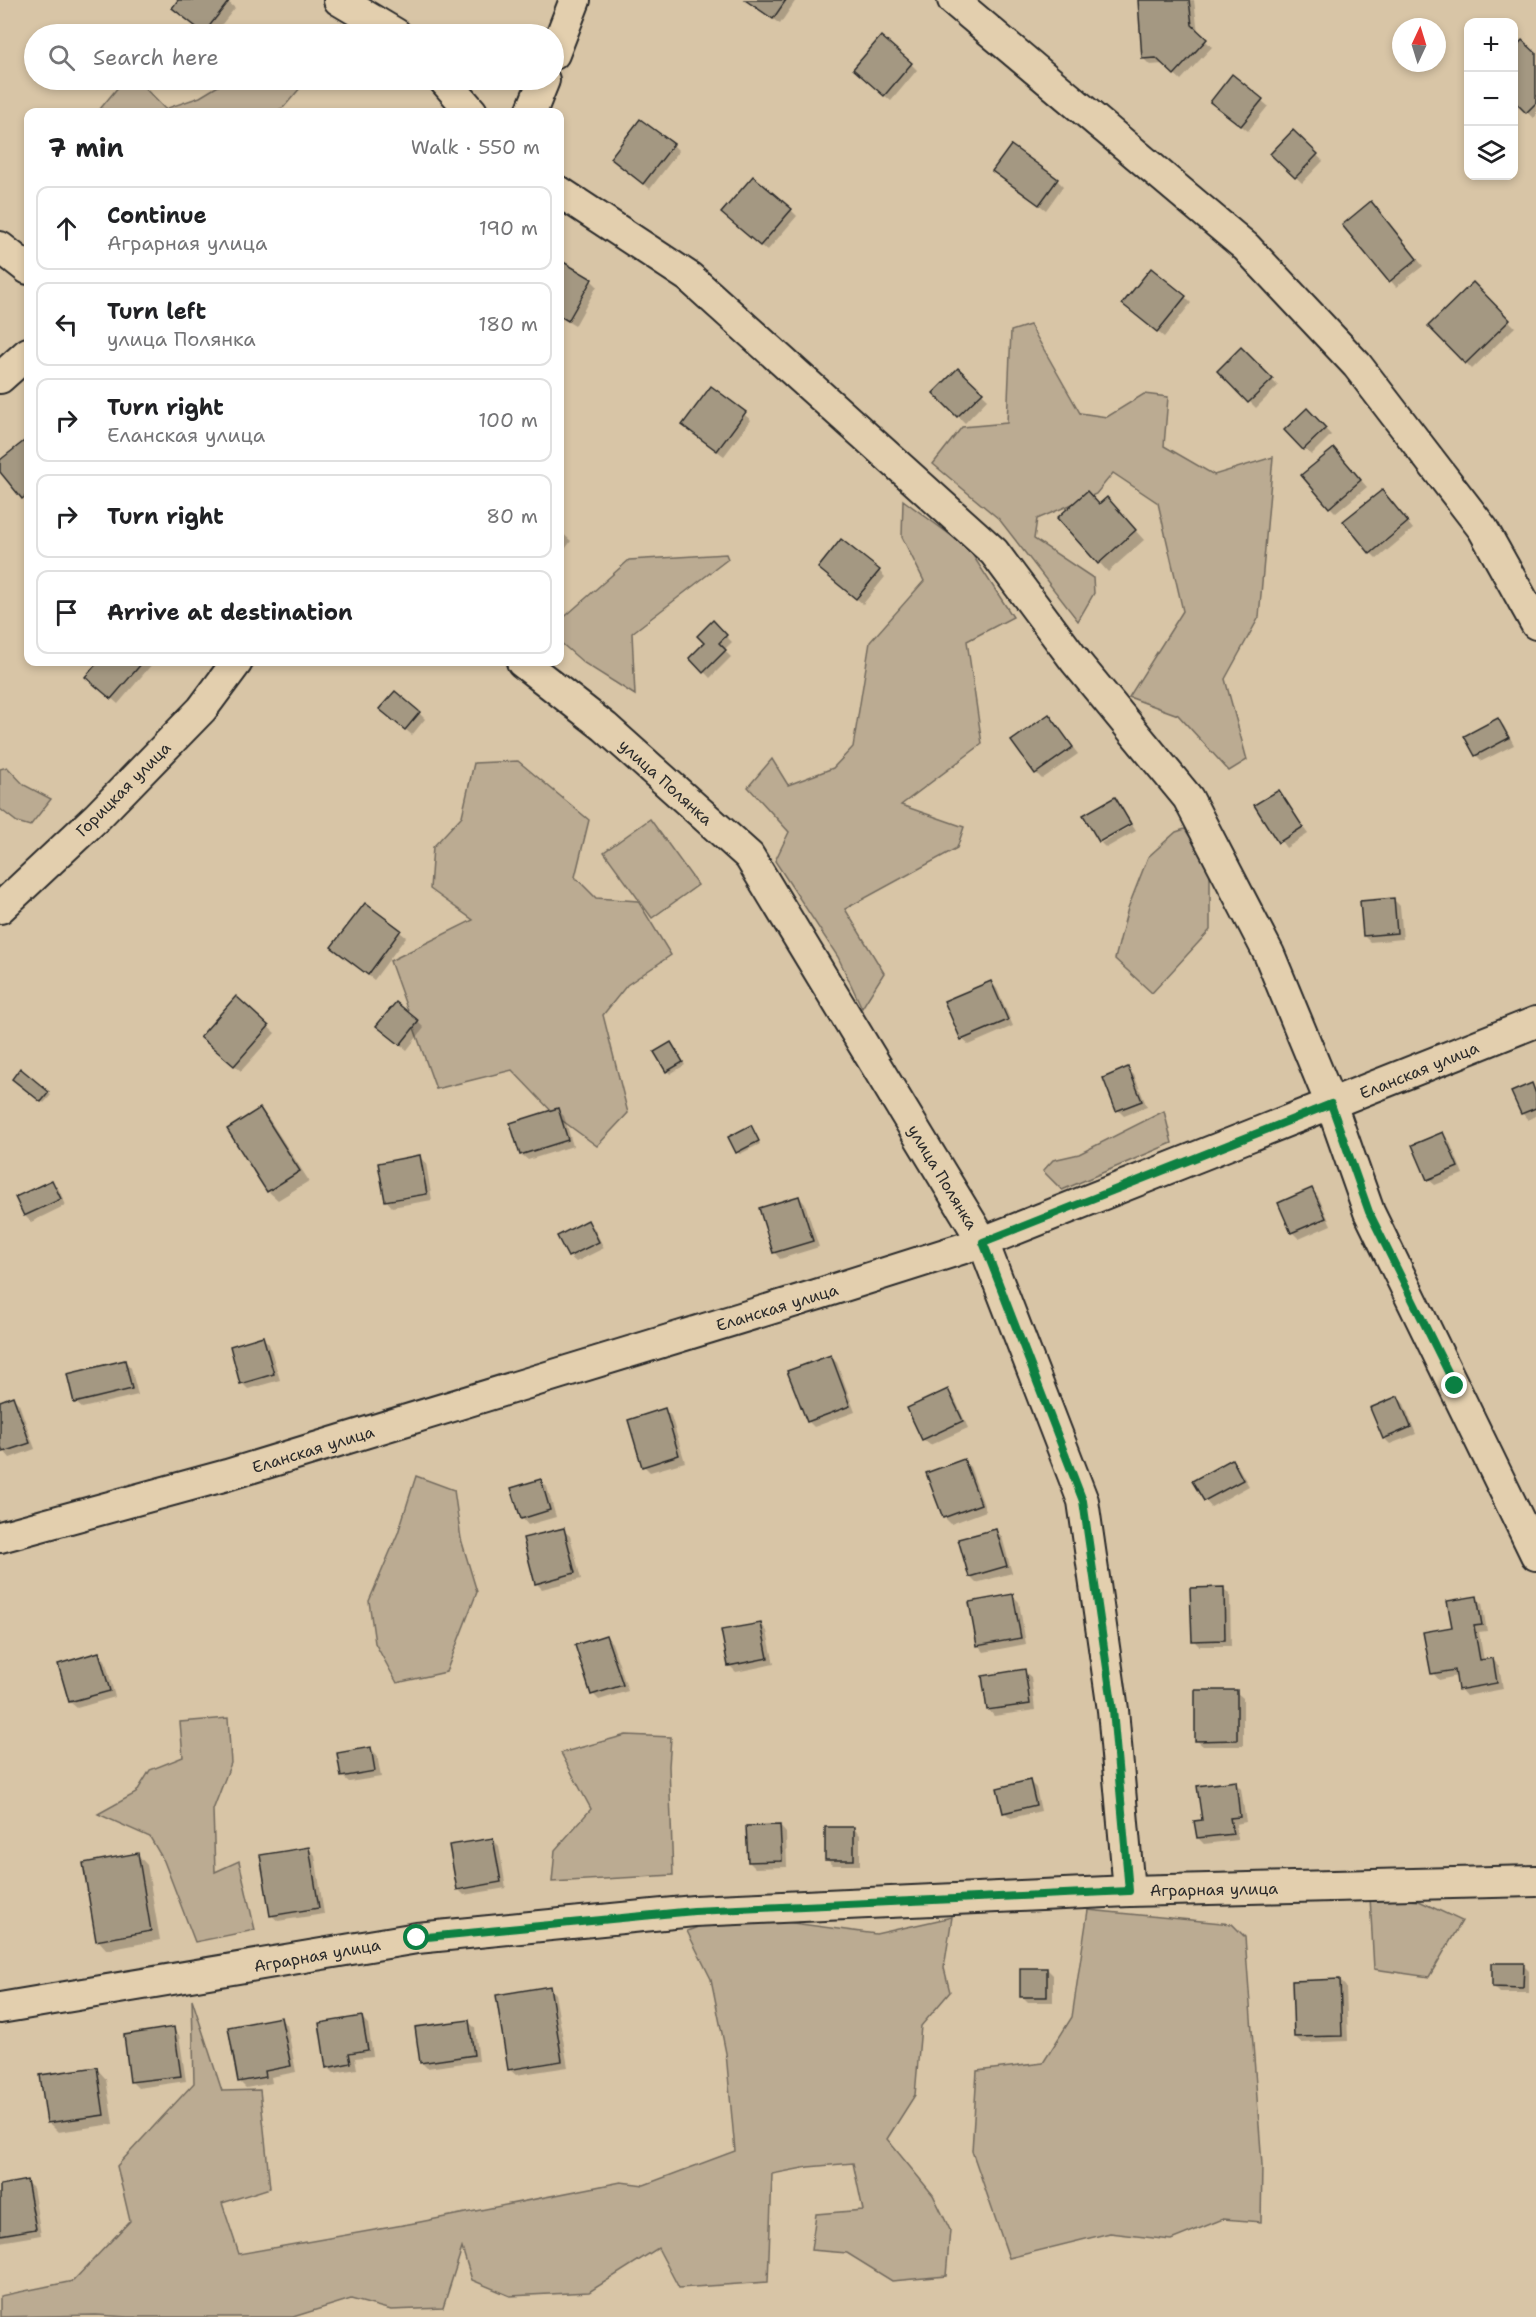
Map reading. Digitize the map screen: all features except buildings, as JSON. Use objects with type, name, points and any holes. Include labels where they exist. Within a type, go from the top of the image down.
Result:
[{"type":"street","points":[[339,0],[379,24]]},
{"type":"street","points":[[564,27],[574,0]]},
{"type":"street","points":[[953,0],[1246,248],[1357,365],[1483,529],[1536,624]]},
{"type":"street","points":[[453,90],[468,108]]},
{"type":"street","points":[[532,108],[539,90]]},
{"type":"street","points":[[564,195],[690,277],[994,552],[1076,662],[1188,798],[1269,954],[1331,1104],[1369,1212],[1536,1555]]},
{"type":"street","points":[[0,248],[24,266]]},
{"type":"street","points":[[0,378],[24,357]]},
{"type":"street","name":"Горицкая улица","points":[[0,908],[97,817],[202,709],[234,666]]},
{"type":"street","name":"улица Полянка","points":[[527,666],[605,727],[749,856],[983,1242],[1083,1501],[1113,1710],[1129,1891]]},
{"type":"street","name":"Еланская улица","points":[[0,1537],[227,1475],[808,1298],[983,1242],[1536,1022]]},
{"type":"street","name":"Аграрная улица","points":[[0,2008],[417,1938],[694,1911],[1129,1891],[1536,1881]]},
{"type":"shaded area","points":[[116,90],[147,90],[164,108],[101,108]]},
{"type":"shaded area","points":[[212,90],[298,90],[284,107],[168,108],[200,97]]},
{"type":"shaded area","points":[[1030,325],[1080,413],[1107,417],[1144,394],[1168,397],[1164,446],[1214,475],[1273,457],[1259,617],[1225,679],[1247,760],[1229,771],[1178,715],[1129,697],[1183,611],[1158,503],[1113,473],[1096,494],[1037,519],[1034,539],[1093,578],[1094,593],[1078,621],[999,519],[933,464],[962,427],[1007,423],[1011,331]]},
{"type":"shaded area","points":[[903,500],[968,548],[1013,617],[967,641],[982,744],[901,805],[964,827],[957,848],[845,909],[884,973],[862,1008],[838,957],[775,861],[789,832],[748,787],[772,759],[788,785],[833,768],[853,747],[870,642],[924,581],[902,537]]},
{"type":"shaded area","points":[[726,554],[728,559],[632,633],[635,695],[584,663],[564,646],[564,617],[629,560]]},
{"type":"shaded area","points":[[518,761],[589,820],[575,877],[596,898],[638,901],[671,955],[627,985],[603,1015],[628,1113],[597,1146],[556,1116],[512,1070],[436,1089],[390,961],[473,920],[430,889],[433,847],[462,816],[474,763]]},
{"type":"shaded area","points":[[7,767],[24,785],[51,799],[30,826],[17,822],[0,809],[0,769]]},
{"type":"shaded area","points":[[650,819],[698,885],[652,918],[604,852]]},
{"type":"shaded area","points":[[1185,829],[1210,867],[1210,930],[1152,993],[1115,959],[1128,908],[1148,857],[1176,832]]},
{"type":"shaded area","points":[[1164,1111],[1172,1143],[1062,1190],[1043,1171],[1053,1160],[1079,1154]]},
{"type":"shaded area","points":[[416,1476],[454,1490],[461,1539],[477,1592],[446,1672],[397,1683],[375,1643],[369,1601],[398,1533]]},
{"type":"shaded area","points":[[228,1718],[231,1763],[213,1810],[215,1872],[239,1861],[255,1930],[195,1942],[164,1861],[150,1837],[98,1814],[136,1793],[150,1770],[183,1757],[180,1722]]},
{"type":"shaded area","points":[[626,1735],[671,1737],[669,1766],[673,1875],[552,1882],[555,1850],[591,1809],[561,1753]]},
{"type":"shaded area","points":[[1370,1897],[1419,1901],[1462,1921],[1429,1977],[1374,1969]]},
{"type":"shaded area","points":[[1088,1910],[1232,1924],[1245,1937],[1262,2165],[1261,2222],[1223,2219],[1171,2240],[1110,2233],[1009,2258],[972,2151],[977,2071],[1043,2063],[1072,2017]]},
{"type":"shaded area","points":[[732,1915],[876,1934],[952,1917],[944,1968],[950,1992],[921,2026],[915,2095],[887,2139],[933,2195],[950,2230],[946,2276],[892,2281],[847,2253],[811,2250],[816,2214],[863,2210],[853,2163],[808,2167],[772,2174],[768,2282],[679,2288],[658,2248],[589,2292],[510,2296],[472,2280],[462,2248],[443,2308],[391,2310],[351,2299],[293,2317],[96,2315],[0,2317],[0,2296],[73,2281],[130,2221],[117,2166],[194,2083],[192,1999],[222,2091],[260,2090],[270,2188],[222,2203],[239,2254],[420,2222],[621,2182],[644,2185],[735,2151],[726,2053],[711,1979],[687,1931]]},
{"type":"route","points":[[417,1938],[694,1911],[1129,1891],[1113,1710],[1083,1501],[983,1242],[1331,1104],[1369,1212],[1455,1386]]}]
